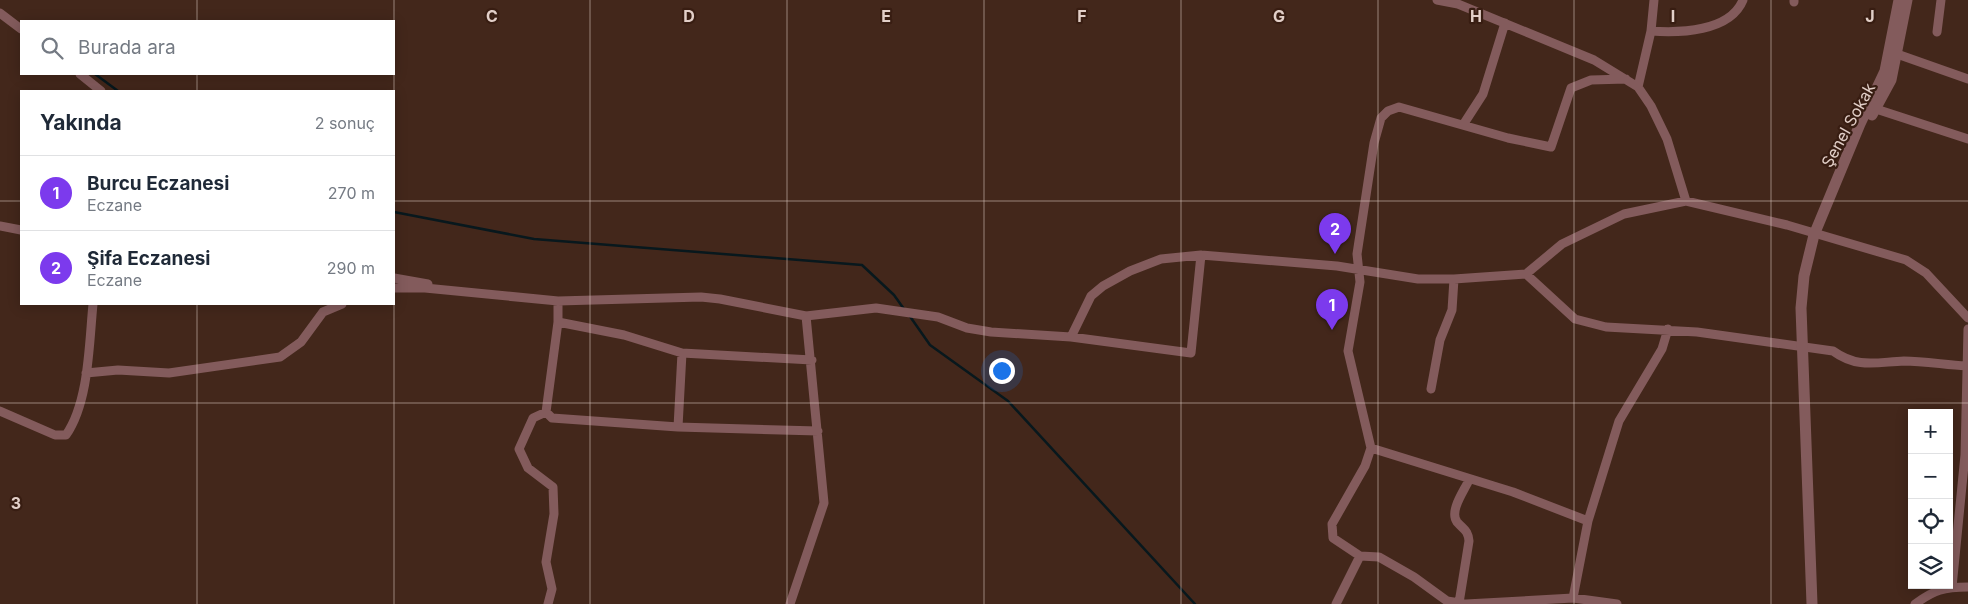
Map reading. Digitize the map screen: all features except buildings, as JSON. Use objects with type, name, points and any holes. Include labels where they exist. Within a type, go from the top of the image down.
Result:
[{"type":"street","points":[[1437,0],[1459,2],[1594,60],[1638,87],[1651,106],[1667,139],[1686,201]]},
{"type":"street","points":[[1638,87],[1651,31],[1654,0]]},
{"type":"street","points":[[1651,31],[1680,33],[1702,29],[1735,12],[1743,0]]},
{"type":"street","name":"Şenel Sokak","points":[[1833,187],[1885,71],[1899,0]]},
{"type":"street","name":"Şenel Sokak","points":[[1833,187],[1891,80],[1907,0]]},
{"type":"street","points":[[1937,32],[1941,0]]},
{"type":"street","points":[[0,13],[20,28]]},
{"type":"street","points":[[1463,125],[1483,94],[1505,23]]},
{"type":"street","points":[[1897,54],[1968,79]]},
{"type":"street","points":[[81,75],[100,90]]},
{"type":"street","points":[[1617,604],[1573,598],[1447,601],[1414,577],[1379,558],[1360,556],[1334,538],[1332,524],[1365,466],[1371,448],[1348,351],[1360,282],[1357,254],[1374,143],[1381,118],[1388,111],[1399,106],[1551,148],[1571,88],[1591,80],[1626,79]]},
{"type":"street","points":[[1876,109],[1968,139]]},
{"type":"street","points":[[1812,604],[1801,308],[1804,276],[1814,235],[1833,187]]},
{"type":"street","points":[[1071,337],[1091,296],[1102,286],[1130,271],[1161,259],[1201,255],[1358,269],[1418,279],[1454,279],[1526,274],[1562,244],[1624,214],[1686,201],[1747,215],[1906,260],[1926,273],[1968,318]]},
{"type":"street","points":[[0,226],[20,230]]},
{"type":"street","points":[[395,288],[425,288],[558,301],[701,297],[806,316],[876,308],[938,316],[967,328],[1071,337],[1191,353],[1201,255]]},
{"type":"street","points":[[1526,274],[1575,319],[1606,327],[1668,329],[1833,351],[1845,360],[1873,365],[1904,361],[1966,366]]},
{"type":"street","points":[[395,278],[471,294]]},
{"type":"street","points":[[1431,389],[1440,340],[1452,310],[1454,279]]},
{"type":"street","points":[[546,412],[558,322],[558,301]]},
{"type":"street","points":[[0,411],[55,435],[66,435],[75,422],[86,372],[93,305]]},
{"type":"street","points":[[86,372],[118,370],[169,373],[280,357],[301,342],[323,312],[340,305]]},
{"type":"street","points":[[790,604],[824,503],[812,360],[806,316]]},
{"type":"street","points":[[558,322],[624,335],[682,353],[812,360]]},
{"type":"street","points":[[1573,598],[1588,521],[1619,421],[1662,349],[1668,329]]},
{"type":"street","points":[[1953,577],[1965,455],[1968,329]]},
{"type":"street","points":[[678,427],[682,353]]},
{"type":"street","points":[[546,412],[552,418],[678,427],[818,431]]},
{"type":"street","points":[[546,412],[533,418],[520,449],[528,468],[553,487],[554,514],[546,562],[552,589],[548,604]]},
{"type":"street","points":[[1371,448],[1469,480],[1513,492],[1588,521]]},
{"type":"street","points":[[1459,602],[1469,533],[1456,521],[1455,510],[1469,480]]},
{"type":"street","points":[[1336,604],[1360,556]]},
{"type":"street","points":[[1953,587],[1968,587]]},
{"type":"street","points":[[1915,604],[1933,591],[1942,589]]},
{"type":"waterway","points":[[96,75],[117,90]]},
{"type":"waterway","points":[[395,212],[534,239],[862,265],[894,295],[904,309]]},
{"type":"waterway","points":[[909,315],[930,345],[1008,401],[1195,604]]},
{"type":"place","name":"Şifa Eczanesi","points":[[1335,254]]},
{"type":"place","name":"Burcu Eczanesi","points":[[1332,330]]}]
